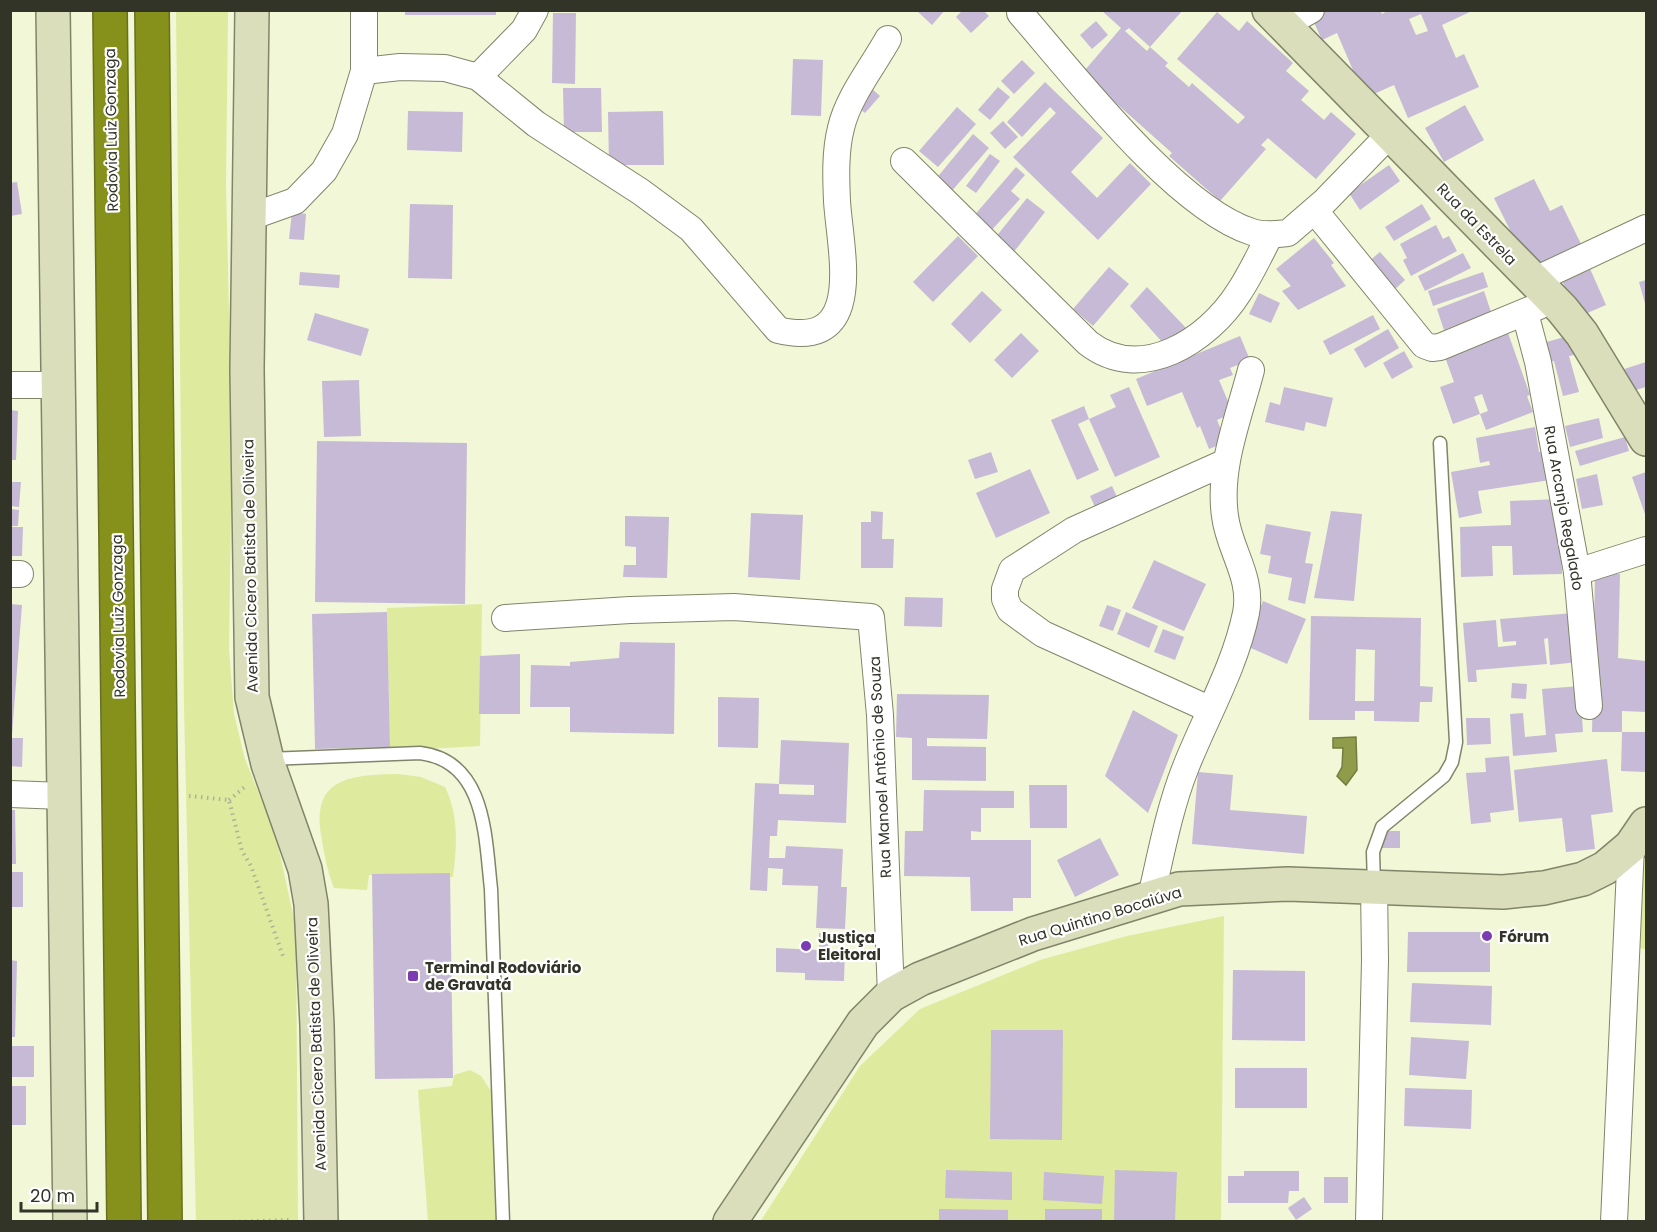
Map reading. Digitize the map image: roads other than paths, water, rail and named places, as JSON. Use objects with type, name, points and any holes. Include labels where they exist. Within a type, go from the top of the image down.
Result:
[{"type":"highway","name":"Rodovia Luiz Gonzaga","points":[[110,10],[124,1221]]},
{"type":"highway","points":[[152,10],[165,1221]]},
{"type":"main road","points":[[53,10],[70,1221]]},
{"type":"main road","name":"Avenida Cicero Batista de Oliveira","points":[[252,10],[247,370],[249,635],[252,697],[260,770],[300,852],[311,904],[317,1024],[309,1221]]},
{"type":"main road","name":"Rua da Estrela","points":[[1289,15],[1390,134],[1537,298],[1582,334],[1647,440]]},
{"type":"main road","name":"Rua Quintino Bocaiúva","points":[[730,1221],[863,1023],[891,995],[920,979],[1033,934],[1179,890],[1288,884],[1374,885],[1503,892],[1544,888],[1583,879],[1605,868],[1639,835]]},
{"type":"street","points":[[250,218],[295,201],[324,171],[345,134],[364,71],[364,10]]},
{"type":"street","points":[[478,77],[524,30],[535,10]]},
{"type":"street","points":[[1020,13],[1122,129],[1177,184],[1234,224],[1253,233],[1270,235],[1288,233],[1315,211],[1390,134]]},
{"type":"street","points":[[364,71],[400,67],[445,68],[478,77],[536,124],[641,192],[691,229],[765,318],[778,330],[793,334],[822,328],[836,316],[842,300],[845,283],[837,170],[841,127],[855,96],[888,39]]},
{"type":"street","points":[[904,162],[1088,343],[1097,350],[1121,358],[1145,360],[1171,352],[1196,339],[1220,317],[1239,292],[1270,235]]},
{"type":"street","points":[[1315,211],[1424,345],[1432,348],[1440,347],[1537,298],[1647,228]]},
{"type":"street","name":"Rua Arcanjo Regalado","points":[[1537,298],[1540,373],[1577,572],[1589,706]]},
{"type":"street","points":[[1151,897],[1174,800],[1237,644],[1248,598],[1246,579],[1225,518],[1226,462],[1251,370]]},
{"type":"street","points":[[10,385],[57,385]]},
{"type":"street","points":[[1209,709],[1043,634],[1010,610],[1005,599],[1005,589],[1012,570],[1074,530],[1226,462]]},
{"type":"street","points":[[1577,572],[1647,550]]},
{"type":"street","name":"Rua Manoel Antônio de Souza","points":[[505,618],[734,607],[871,617],[880,716],[891,995]]},
{"type":"street","points":[[10,794],[63,796]]},
{"type":"street","points":[[1614,1221],[1639,835]]},
{"type":"street","points":[[1369,1221],[1375,960],[1374,885]]},
{"type":"lane","points":[[1374,885],[1373,852],[1382,827],[1444,776],[1452,762],[1456,742],[1440,443]]},
{"type":"lane","points":[[260,770],[420,753],[434,754],[448,760],[464,774],[475,792],[486,845],[491,889],[503,1221]]},
{"type":"place","name":"Fórum","points":[[1487,936]]},
{"type":"place","name":"Justiça Eleitoral","points":[[806,946]]},
{"type":"place","name":"Terminal Rodoviário de Gravatá","points":[[413,976]]}]
